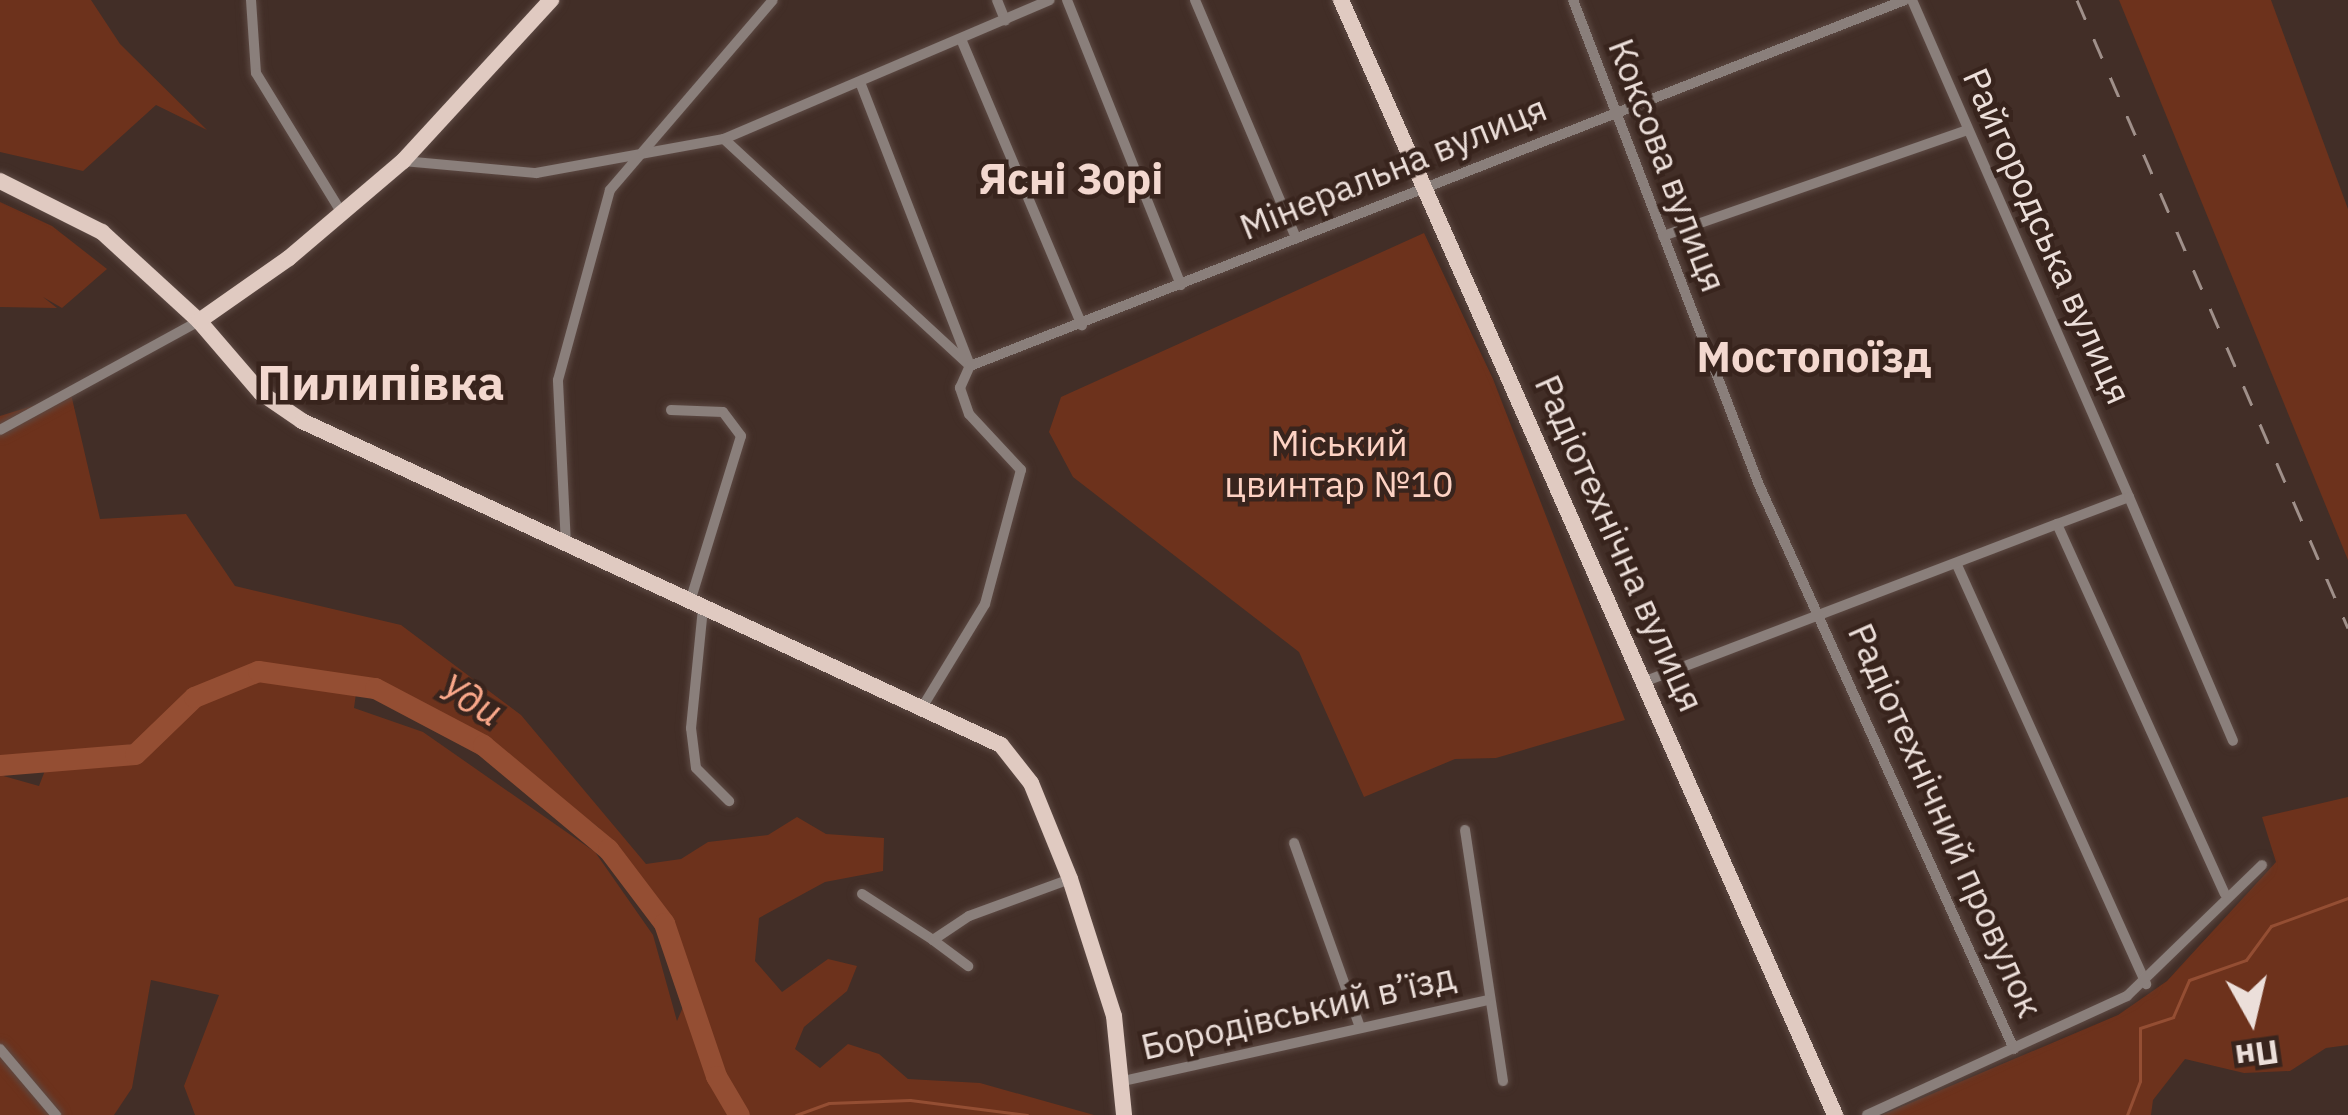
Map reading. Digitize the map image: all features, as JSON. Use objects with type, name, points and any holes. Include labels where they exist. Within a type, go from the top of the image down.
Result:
[{"type":"main road","points":[[199,321],[343,215],[403,161],[551,0]]},
{"type":"main road","name":"Радіотехнічна вулиця","points":[[1341,0],[1835,1115]]},
{"type":"main road","points":[[0,181],[102,232],[199,321],[261,393],[302,421],[986,734],[1012,756],[1070,879],[1114,1016],[1124,1115]]},
{"type":"street","points":[[251,0],[256,73],[343,215]]},
{"type":"street","points":[[566,545],[561,356],[610,190],[630,159],[659,137],[773,0]]},
{"type":"street","points":[[997,0],[1005,20]]},
{"type":"street","points":[[403,161],[501,174],[630,159],[724,139],[1049,0]]},
{"type":"street","points":[[1067,0],[1181,285]]},
{"type":"street","points":[[1196,0],[1296,238]]},
{"type":"street","name":"Коксова вулиця","points":[[1573,0],[1759,484],[1822,615]]},
{"type":"street","name":"Мінеральна вулиця","points":[[970,366],[1908,0]]},
{"type":"street","name":"Райгородська вулиця","points":[[1908,0],[2018,230],[2233,740]]},
{"type":"street","points":[[961,39],[1082,325]]},
{"type":"street","points":[[860,82],[970,366],[960,388],[981,430],[1021,470],[985,604],[923,706]]},
{"type":"street","points":[[1663,236],[1967,130]]},
{"type":"street","points":[[724,139],[970,366]]},
{"type":"street","points":[[0,430],[199,321]]},
{"type":"street","points":[[671,410],[723,412],[741,436],[697,605],[691,728],[695,768],[729,801]]},
{"type":"street","points":[[1646,681],[2129,497]]},
{"type":"street","points":[[2057,524],[2224,894]]},
{"type":"street","points":[[1957,565],[2146,983]]},
{"type":"street","name":"Радіотехнічний провулок","points":[[1822,615],[2014,1049]]},
{"type":"street","name":"Бородівський в’їзд","points":[[1466,830],[1487,1000],[1503,1081]]},
{"type":"street","points":[[1294,843],[1360,1027]]},
{"type":"street","points":[[1867,1115],[2146,983],[2224,894],[2263,865]]},
{"type":"street","points":[[933,940],[969,916],[1070,879]]},
{"type":"street","points":[[862,894],[968,965]]},
{"type":"street","name":"Бородівський в’їзд","points":[[1123,1081],[1487,1000]]},
{"type":"street","points":[[0,1049],[56,1115]]},
{"type":"green space","points":[[0,0],[91,0],[120,44],[207,130],[156,105],[83,171],[0,152]]},
{"type":"green space","points":[[2119,0],[2271,0],[2348,209],[2348,560]]},
{"type":"green space","points":[[0,202],[52,226],[107,269],[62,308],[43,297],[57,308],[0,307]]},
{"type":"green space","name":"Міський цвинтар №10","points":[[1424,233],[1493,379],[1625,720],[1496,758],[1455,759],[1364,797],[1299,652],[1073,477],[1049,432],[1061,397]]},
{"type":"green space","points":[[71,394],[100,519],[186,514],[235,586],[401,625],[521,715],[646,864],[681,859],[708,842],[768,835],[797,817],[826,834],[884,838],[883,871],[825,882],[759,918],[755,961],[782,992],[828,959],[857,966],[847,991],[804,1027],[795,1049],[820,1068],[848,1044],[879,1054],[908,1079],[980,1083],[1094,1115],[745,1115],[720,1072],[674,922],[599,828],[504,753],[358,679],[354,708],[423,732],[595,852],[653,935],[677,1021],[686,1000],[734,1115],[195,1115],[184,1086],[219,995],[151,980],[132,1088],[114,1115],[0,1115],[0,775],[39,786],[51,755],[0,758],[0,416]],"holes":[[[308,669],[350,678],[212,680],[212,679]],[[147,740],[136,759],[57,753],[113,749]]]},
{"type":"green space","points":[[2348,797],[2348,1045],[2326,1048],[2290,1071],[2244,1073],[2185,1059],[2153,1100],[2151,1115],[1882,1115],[2118,1015],[2167,981],[2276,862],[2262,817]]},
{"type":"waterway","name":"Уди","points":[[0,765],[135,754],[194,697],[258,671],[375,688],[483,745],[608,849],[664,923],[716,1076],[739,1115]]},
{"type":"waterway","points":[[2127,1115],[2140,1081],[2140,1028],[2173,1017],[2189,980],[2246,960],[2271,926],[2348,898]]},
{"type":"waterway","points":[[796,1115],[829,1103],[910,1100],[1027,1115]]},
{"type":"railway","points":[[2077,0],[2348,628]]},
{"type":"district","name":"Ясні Зорі","points":[[1071,179]]},
{"type":"district","name":"Мостопоїзд","points":[[1814,357]]},
{"type":"district","name":"Пилипівка","points":[[381,383]]}]
